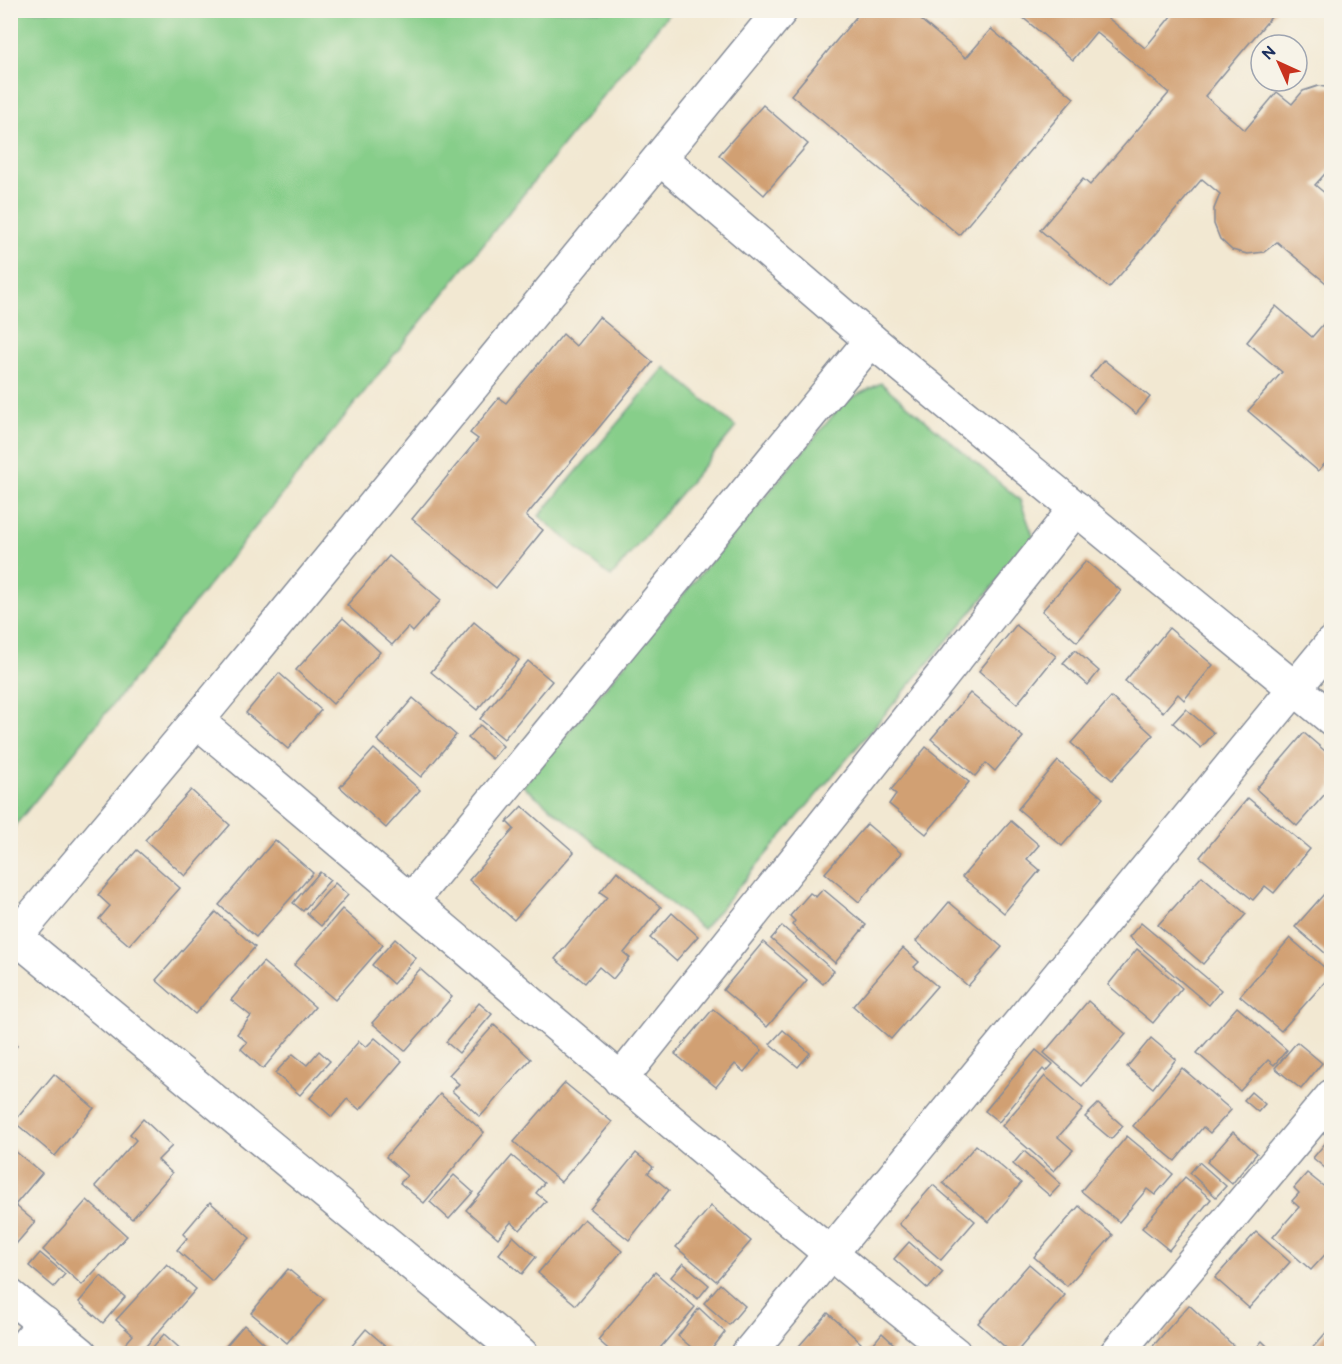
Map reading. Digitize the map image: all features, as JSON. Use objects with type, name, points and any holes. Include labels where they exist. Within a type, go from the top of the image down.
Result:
[{"type":"street","points":[[521,1353],[13,934],[197,721],[782,10]]},
{"type":"street","points":[[660,159],[871,340],[1332,719]]},
{"type":"street","points":[[412,900],[871,340]]},
{"type":"street","points":[[620,1080],[1076,508]]},
{"type":"street","points":[[748,1353],[1332,643]]},
{"type":"street","points":[[197,721],[412,900],[620,1080],[830,1255],[955,1353]]},
{"type":"street","points":[[1116,1353],[1332,1096]]},
{"type":"street","points":[[10,1296],[81,1353]]},
{"type":"street","points":[[18,1353],[44,1323]]},
{"type":"green space","points":[[10,11],[671,11],[14,827],[10,824]]},
{"type":"green space","points":[[665,367],[736,427],[611,577],[539,516]]},
{"type":"green space","points":[[881,383],[1020,500],[1034,538],[703,929],[523,786],[845,401]]},
{"type":"building","points":[[862,10],[909,10],[966,58],[991,29],[1074,98],[959,235],[791,95]]},
{"type":"building","points":[[1014,10],[1115,10],[1108,18],[1145,48],[1176,10],[1277,10],[1258,33],[1249,33],[1249,43],[1205,96],[1245,130],[1276,93],[1292,104],[1301,93],[1309,93],[1309,89],[1318,86],[1332,88],[1332,166],[1315,185],[1332,199],[1332,288],[1277,242],[1264,252],[1247,254],[1232,250],[1220,239],[1214,224],[1214,209],[1220,194],[1202,179],[1109,288],[1040,230],[1083,179],[1090,185],[1169,93],[1096,32],[1073,60]]},
{"type":"building","points":[[763,105],[808,144],[764,195],[719,155]]},
{"type":"building","points":[[1276,306],[1312,337],[1332,314],[1332,456],[1318,471],[1248,411],[1282,372],[1247,342]]},
{"type":"building","points":[[599,317],[653,362],[526,516],[543,530],[496,588],[412,519],[478,439],[470,433],[499,398],[506,403],[563,334],[576,346]]},
{"type":"building","points":[[1104,360],[1150,397],[1136,414],[1090,377]]},
{"type":"building","points":[[389,556],[441,600],[413,632],[408,627],[392,645],[347,605]]},
{"type":"building","points":[[1086,561],[1121,591],[1077,642],[1042,611]]},
{"type":"building","points":[[343,618],[380,652],[333,704],[296,670]]},
{"type":"building","points":[[474,622],[519,660],[477,710],[431,672]]},
{"type":"building","points":[[1016,625],[1056,656],[1017,704],[979,671]]},
{"type":"building","points":[[1169,628],[1213,665],[1184,700],[1178,694],[1163,712],[1125,681]]},
{"type":"building","points":[[1075,650],[1099,671],[1088,685],[1063,663]]},
{"type":"building","points":[[528,661],[552,681],[504,739],[480,719]]},
{"type":"building","points":[[279,673],[321,710],[288,749],[246,713]]},
{"type":"building","points":[[970,693],[1023,737],[995,771],[986,763],[975,776],[931,739]]},
{"type":"building","points":[[1111,697],[1153,735],[1112,780],[1071,743]]},
{"type":"building","points":[[413,698],[456,735],[421,777],[377,740]]},
{"type":"building","points":[[1186,709],[1214,733],[1201,748],[1173,723]]},
{"type":"building","points":[[480,725],[503,746],[492,759],[468,738]]},
{"type":"building","points":[[1304,733],[1332,757],[1332,786],[1297,826],[1256,789]]},
{"type":"building","points":[[926,747],[969,782],[926,834],[889,804],[896,794],[891,790]]},
{"type":"building","points":[[374,749],[420,790],[386,828],[340,787]]},
{"type":"building","points":[[1058,761],[1103,798],[1062,846],[1018,809]]},
{"type":"building","points":[[191,790],[230,825],[185,876],[145,840]]},
{"type":"building","points":[[1248,798],[1310,849],[1274,893],[1265,886],[1253,900],[1200,857]]},
{"type":"building","points":[[522,806],[574,852],[514,920],[469,880],[514,829],[507,822]]},
{"type":"building","points":[[1011,821],[1039,845],[1027,859],[1040,870],[1004,913],[962,877]]},
{"type":"building","points":[[867,824],[901,853],[859,902],[825,873]]},
{"type":"building","points":[[275,840],[313,873],[256,937],[219,905]]},
{"type":"building","points":[[137,850],[180,888],[129,945],[99,919],[110,906],[98,895]]},
{"type":"building","points":[[617,871],[661,907],[624,953],[630,958],[613,979],[599,967],[585,983],[555,959],[607,897],[600,892]]},
{"type":"building","points":[[320,872],[330,880],[303,911],[293,903]]},
{"type":"building","points":[[1202,876],[1246,914],[1203,964],[1158,925]]},
{"type":"building","points":[[335,883],[348,895],[321,926],[307,914]]},
{"type":"building","points":[[1332,885],[1332,959],[1295,927]]},
{"type":"building","points":[[823,889],[866,925],[835,963],[792,925],[795,921],[790,916],[810,893],[816,897]]},
{"type":"building","points":[[949,902],[1002,947],[968,986],[916,941]]},
{"type":"building","points":[[342,909],[383,945],[335,1000],[294,965]]},
{"type":"building","points":[[216,912],[255,947],[195,1014],[156,980]]},
{"type":"building","points":[[672,913],[698,936],[676,961],[650,938]]},
{"type":"building","points":[[1141,923],[1221,990],[1209,1005],[1129,937]]},
{"type":"building","points":[[782,926],[834,971],[823,984],[771,939]]},
{"type":"building","points":[[1290,938],[1332,974],[1281,1031],[1240,996]]},
{"type":"building","points":[[395,939],[416,958],[393,984],[372,965]]},
{"type":"building","points":[[763,942],[807,980],[767,1027],[723,990]]},
{"type":"building","points":[[903,948],[919,962],[914,967],[937,986],[891,1039],[853,1006]]},
{"type":"building","points":[[1137,949],[1182,988],[1153,1023],[1108,985]]},
{"type":"building","points":[[263,962],[315,1007],[263,1069],[241,1049],[247,1042],[237,1034],[251,1016],[231,1000]]},
{"type":"building","points":[[420,969],[452,997],[405,1051],[372,1023]]},
{"type":"building","points":[[1088,1001],[1126,1034],[1082,1086],[1044,1053]]},
{"type":"building","points":[[479,1003],[492,1014],[459,1053],[446,1042]]},
{"type":"building","points":[[1237,1007],[1287,1050],[1274,1065],[1268,1060],[1240,1091],[1197,1053]]},
{"type":"building","points":[[713,1009],[762,1050],[744,1072],[735,1064],[716,1087],[675,1054]]},
{"type":"building","points":[[494,1025],[531,1059],[480,1117],[452,1091],[459,1084],[449,1075]]},
{"type":"building","points":[[783,1030],[810,1053],[798,1067],[770,1044]]},
{"type":"building","points":[[375,1038],[402,1061],[360,1110],[347,1099],[332,1117],[310,1098],[359,1041],[366,1047]]},
{"type":"building","points":[[1151,1038],[1176,1059],[1153,1088],[1127,1067]]},
{"type":"building","points":[[10,1041],[17,1046],[10,1054]]},
{"type":"building","points":[[1297,1042],[1322,1063],[1301,1089],[1275,1068]]},
{"type":"building","points":[[1036,1050],[1053,1064],[1046,1072],[1043,1069],[999,1122],[985,1111]]},
{"type":"building","points":[[319,1051],[330,1061],[300,1095],[275,1073],[293,1054],[307,1065]]},
{"type":"building","points":[[1182,1068],[1231,1110],[1210,1133],[1203,1127],[1175,1161],[1133,1126]]},
{"type":"building","points":[[54,1074],[94,1108],[55,1156],[14,1122]]},
{"type":"building","points":[[1045,1076],[1083,1109],[1058,1137],[1073,1150],[1054,1171],[1002,1126]]},
{"type":"building","points":[[565,1083],[612,1122],[561,1182],[514,1142]]},
{"type":"building","points":[[1251,1092],[1265,1104],[1258,1112],[1244,1100]]},
{"type":"building","points":[[440,1094],[484,1132],[424,1203],[400,1183],[407,1176],[386,1157]]},
{"type":"building","points":[[1098,1104],[1123,1126],[1111,1139],[1085,1117]]},
{"type":"building","points":[[143,1119],[172,1146],[158,1160],[172,1173],[132,1219],[95,1186],[136,1140],[130,1134]]},
{"type":"building","points":[[1233,1132],[1257,1153],[1232,1184],[1207,1162]]},
{"type":"building","points":[[1332,1135],[1332,1174],[1313,1158]]},
{"type":"building","points":[[1127,1136],[1173,1174],[1155,1195],[1147,1189],[1119,1222],[1081,1191]]},
{"type":"building","points":[[976,1145],[1021,1183],[989,1222],[943,1183]]},
{"type":"building","points":[[10,1147],[42,1173],[15,1205],[35,1222],[10,1251]]},
{"type":"building","points":[[1024,1151],[1061,1184],[1050,1196],[1013,1164]]},
{"type":"building","points":[[636,1153],[653,1167],[648,1173],[669,1190],[629,1240],[590,1209]]},
{"type":"building","points":[[512,1156],[544,1183],[536,1193],[546,1201],[520,1230],[511,1222],[498,1238],[466,1210]]},
{"type":"building","points":[[1199,1162],[1226,1186],[1216,1197],[1190,1173]]},
{"type":"building","points":[[1307,1173],[1332,1193],[1332,1247],[1311,1270],[1273,1237],[1299,1207],[1292,1201],[1299,1193],[1294,1188]]},
{"type":"building","points":[[454,1175],[473,1192],[449,1219],[430,1202]]},
{"type":"building","points":[[1185,1177],[1211,1199],[1169,1250],[1142,1228]]},
{"type":"building","points":[[933,1185],[975,1221],[941,1260],[899,1224]]},
{"type":"building","points":[[87,1200],[127,1236],[82,1285],[43,1250]]},
{"type":"building","points":[[210,1202],[250,1238],[212,1281],[177,1250],[187,1238],[183,1234]]},
{"type":"building","points":[[711,1206],[751,1241],[716,1281],[676,1247]]},
{"type":"building","points":[[1079,1206],[1113,1235],[1067,1286],[1034,1257]]},
{"type":"building","points":[[584,1219],[622,1251],[576,1305],[538,1273]]},
{"type":"building","points":[[1256,1232],[1290,1262],[1249,1308],[1215,1278]]},
{"type":"building","points":[[513,1236],[536,1257],[522,1274],[499,1254]]},
{"type":"building","points":[[909,1242],[943,1272],[928,1289],[894,1259]]},
{"type":"building","points":[[40,1253],[65,1274],[54,1287],[29,1266]]},
{"type":"building","points":[[683,1263],[709,1285],[698,1299],[671,1277]]},
{"type":"building","points":[[167,1264],[196,1289],[139,1354],[128,1354],[122,1348],[133,1335],[116,1320]]},
{"type":"building","points":[[1029,1264],[1065,1295],[1013,1354],[978,1323]]},
{"type":"building","points":[[288,1269],[324,1299],[287,1343],[251,1313]]},
{"type":"building","points":[[655,1272],[695,1307],[655,1354],[614,1354],[598,1340]]},
{"type":"building","points":[[101,1276],[125,1297],[103,1323],[79,1302]]},
{"type":"building","points":[[720,1284],[745,1306],[729,1325],[704,1303]]},
{"type":"building","points":[[1189,1305],[1235,1347],[1229,1354],[1146,1354]]},
{"type":"building","points":[[699,1308],[725,1332],[708,1354],[699,1354],[678,1336]]},
{"type":"building","points":[[828,1313],[861,1343],[852,1354],[792,1354]]},
{"type":"building","points":[[244,1325],[276,1354],[219,1354]]},
{"type":"building","points":[[1332,1326],[1332,1354],[1307,1354]]},
{"type":"building","points":[[366,1329],[395,1354],[345,1354]]},
{"type":"building","points":[[882,1333],[895,1345],[888,1354],[865,1354]]},
{"type":"building","points":[[164,1334],[186,1354],[147,1354]]},
{"type":"building","points":[[1262,1341],[1275,1354],[1251,1354]]}]
